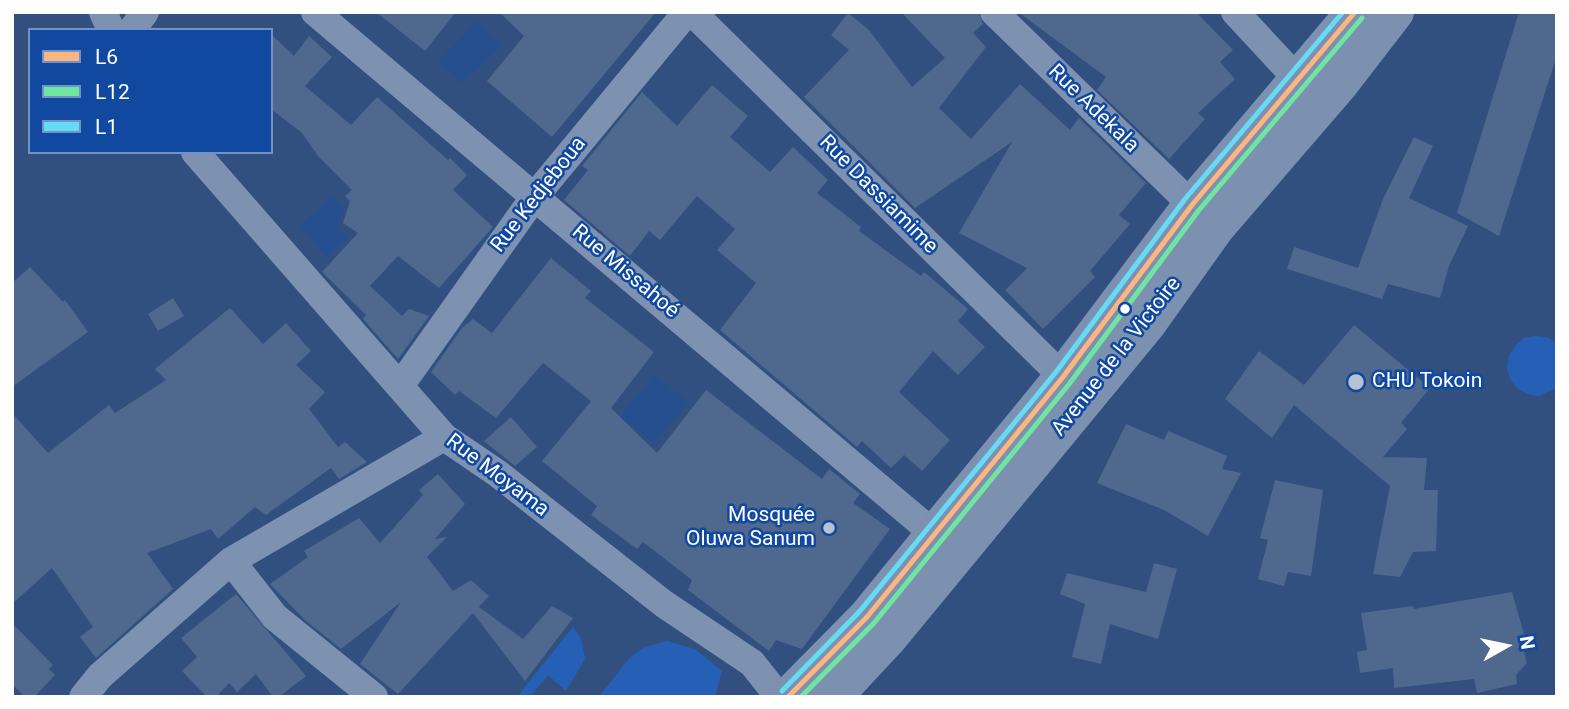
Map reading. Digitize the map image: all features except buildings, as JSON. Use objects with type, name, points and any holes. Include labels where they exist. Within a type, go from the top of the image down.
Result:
[{"type":"highway","name":"Avenue de la Victoire","points":[[833,697],[889,637],[1147,324],[1204,216],[1299,81],[1355,12]]},
{"type":"highway","name":"Avenue de la Victoire","points":[[788,697],[867,617],[1063,377],[1204,216],[1395,12]]},
{"type":"street","points":[[103,12],[110,28]]},
{"type":"street","points":[[133,28],[145,12]]},
{"type":"street","name":"Rue Missahoé","points":[[315,12],[933,534]]},
{"type":"street","name":"Rue Kedjeboua","points":[[400,386],[535,196],[687,12]]},
{"type":"street","name":"Rue Dassiamime","points":[[692,12],[1063,377]]},
{"type":"street","name":"Rue Adekala","points":[[994,12],[1204,216]]},
{"type":"street","points":[[1234,12],[1299,81]]},
{"type":"street","name":"Rue Moyama","points":[[197,154],[443,437],[496,473],[664,604],[752,663],[779,697]]},
{"type":"street","points":[[83,697],[100,676],[231,561],[443,437]]},
{"type":"street","points":[[231,561],[275,617],[374,697]]},
{"type":"shaded area","points":[[477,21],[502,45],[462,83],[439,62]]},
{"type":"shaded area","points":[[331,196],[344,210],[337,227],[348,238],[328,258],[299,227]]},
{"type":"shaded area","points":[[1547,337],[1557,343],[1557,387],[1539,396],[1527,394],[1517,388],[1510,379],[1507,368],[1509,356],[1515,346],[1524,338]]},
{"type":"shaded area","points":[[654,374],[688,402],[654,444],[620,416]]},
{"type":"shaded area","points":[[573,627],[581,638],[585,659],[566,691],[548,675],[533,693],[527,697],[517,697]]},
{"type":"shaded area","points":[[667,641],[695,649],[722,671],[715,697],[599,697],[630,657],[645,647]]},
{"type":"transit line","name":"L1","points":[[782,691],[860,611],[1056,372],[1185,199],[1343,12]]},
{"type":"transit line","name":"L6","points":[[788,697],[867,617],[1063,377],[1192,205],[1355,12]]},
{"type":"transit line","name":"L12","points":[[801,697],[874,623],[1070,383],[1199,210],[1362,18]]},
{"type":"place","name":"CHU Tokoin","points":[[1356,382]]},
{"type":"place","name":"Mosquée Oluwa Sanum","points":[[829,528]]}]
